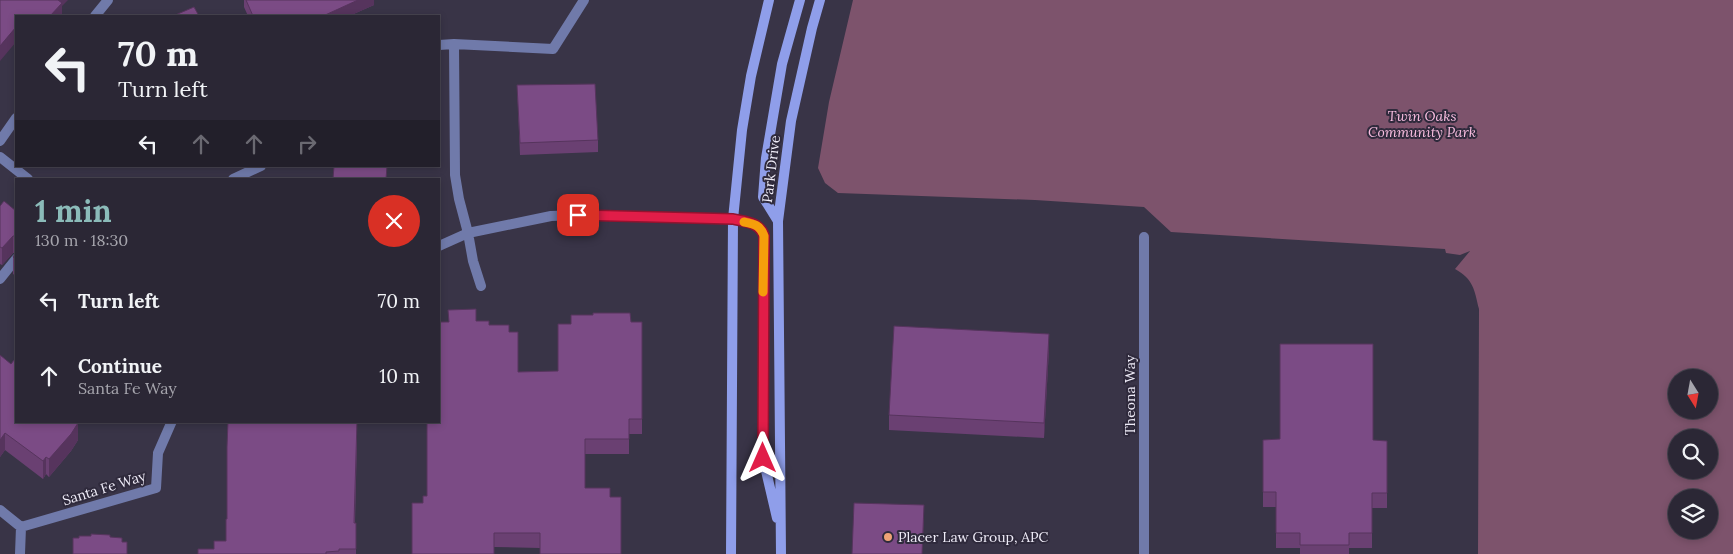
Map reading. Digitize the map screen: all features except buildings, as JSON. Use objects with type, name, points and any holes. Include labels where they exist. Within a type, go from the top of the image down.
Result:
[{"type":"main road","points":[[730,554],[733,219],[742,130],[751,76],[769,0]]},
{"type":"main road","points":[[778,221],[763,197],[766,158],[782,64],[800,0]]},
{"type":"main road","name":"Park Drive","points":[[781,554],[778,221],[791,121],[820,0]]},
{"type":"main road","points":[[733,219],[757,225],[762,229],[764,236],[763,458],[782,537]]},
{"type":"street","points":[[96,15],[108,0]]},
{"type":"street","points":[[440,45],[553,49],[584,0]]},
{"type":"street","points":[[454,44],[455,175],[473,261],[482,286]]},
{"type":"street","points":[[0,141],[15,119]]},
{"type":"street","points":[[0,157],[27,178]]},
{"type":"street","points":[[235,178],[259,167]]},
{"type":"street","points":[[440,246],[468,233],[551,216],[733,219]]},
{"type":"street","name":"Theona Way","points":[[1144,237],[1144,554]]},
{"type":"street","points":[[0,279],[15,260]]},
{"type":"street","name":"Santa Fe Way","points":[[21,527],[156,488],[158,453],[171,423]]},
{"type":"street","points":[[0,510],[21,527],[20,554]]},
{"type":"green space","name":"Twin Oaks Community Park","points":[[853,0],[1733,0],[1733,554],[1478,554],[1479,309],[1470,281],[1455,269],[1470,251],[1460,255],[1446,253],[1445,249],[1171,232],[1144,207],[1035,200],[838,193],[825,183],[818,168],[829,102]]},
{"type":"slow traffic","points":[[744,222],[757,225],[762,229],[764,236],[763,292]]},
{"type":"place","name":"Placer Law Group, APC","points":[[888,537]]},
{"type":"route","points":[[578,215],[733,219],[757,225],[762,229],[764,236],[763,458]]}]
